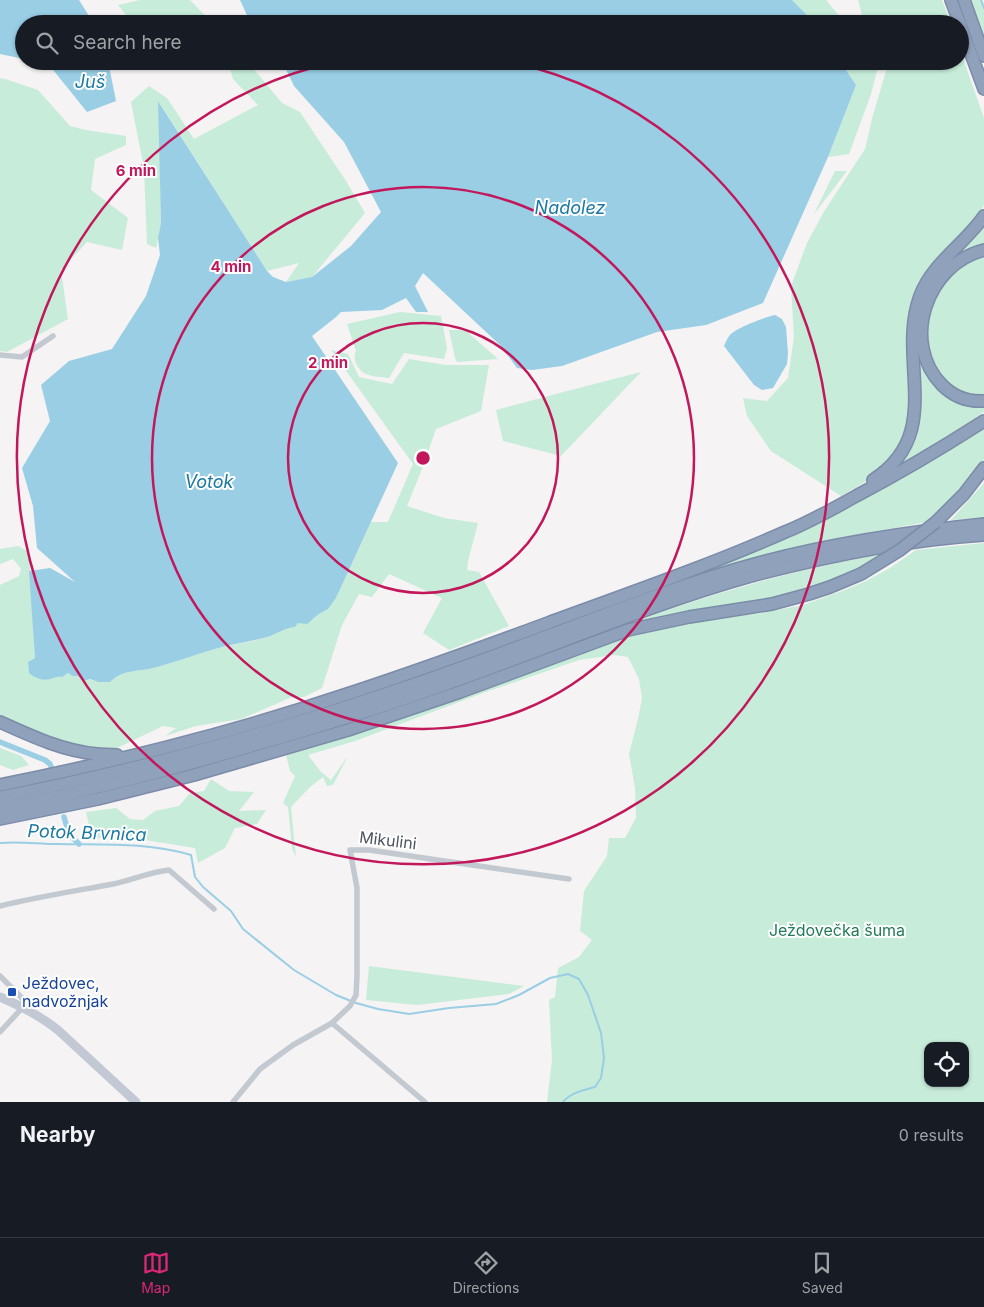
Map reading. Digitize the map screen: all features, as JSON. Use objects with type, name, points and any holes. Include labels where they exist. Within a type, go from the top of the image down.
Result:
[{"type":"highway","points":[[951,0],[957,15]]},
{"type":"highway","points":[[964,0],[984,56]]},
{"type":"highway","points":[[969,49],[983,87],[984,102]]},
{"type":"highway","points":[[827,512],[834,503],[884,473],[902,450],[910,435],[915,411],[912,334],[916,305],[926,281],[984,216]]},
{"type":"highway","points":[[984,250],[962,260],[946,272],[933,288],[924,309],[922,334],[928,364],[938,381],[956,395],[966,399],[984,401]]},
{"type":"highway","points":[[0,785],[156,750],[249,724],[336,698],[452,658],[787,532],[901,473],[944,448],[984,421]]},
{"type":"highway","points":[[0,819],[98,799],[194,775],[348,730],[460,692],[628,630],[689,616],[772,604],[823,590],[861,574],[916,539],[964,494],[984,468]]},
{"type":"highway","points":[[0,797],[184,755],[340,709],[624,607],[751,565],[871,539],[917,531],[984,524]]},
{"type":"highway","points":[[0,808],[142,777],[344,719],[691,595],[752,576],[867,550],[933,540],[984,535]]},
{"type":"highway","points":[[0,722],[50,743],[97,754],[156,750]]},
{"type":"highway","points":[[0,824],[17,820],[26,815]]},
{"type":"main road","points":[[0,997],[46,1020],[136,1102]]},
{"type":"street","points":[[0,355],[22,357],[53,336]]},
{"type":"street","name":"Mikulini","points":[[332,1022],[350,1006],[356,995],[358,888],[350,850],[370,850],[569,879]]},
{"type":"street","points":[[0,906],[54,894],[115,884],[158,871],[169,870],[214,909]]},
{"type":"street","points":[[0,976],[21,997],[32,1012]]},
{"type":"street","points":[[0,1032],[23,1007]]},
{"type":"street","points":[[233,1102],[260,1068],[292,1044],[332,1022],[425,1102]]},
{"type":"green space","points":[[140,0],[190,0],[204,15],[126,15],[118,5]]},
{"type":"green space","points":[[792,0],[826,0],[838,15],[807,15]]},
{"type":"green space","points":[[858,0],[942,0],[948,15],[862,15]]},
{"type":"green space","points":[[969,0],[982,0],[984,5],[984,37]]},
{"type":"green space","points":[[230,70],[254,70],[282,103],[300,112],[365,213],[312,277],[286,282],[299,263],[267,271],[159,102],[161,224],[156,248],[147,244],[144,168],[131,102],[149,86],[167,98],[194,139],[258,105],[233,79]]},
{"type":"green space","points":[[846,70],[877,70],[871,94],[849,154],[828,157],[856,85]]},
{"type":"green space","points":[[886,70],[967,70],[984,118],[984,205],[975,220],[914,298],[909,320],[911,399],[905,435],[898,451],[875,476],[841,496],[771,451],[747,416],[743,398],[767,401],[788,378],[794,337],[791,286],[807,243],[825,210],[865,149]]},
{"type":"green space","points":[[0,78],[38,90],[70,126],[126,136],[126,145],[95,159],[91,190],[128,218],[122,250],[87,242],[61,270],[68,319],[7,352],[0,351]]},
{"type":"green space","points":[[835,171],[847,171],[814,214]]},
{"type":"green space","points":[[984,223],[984,247],[967,253],[933,281]]},
{"type":"green space","points":[[984,255],[984,397],[967,395],[950,387],[930,359],[925,333],[929,307],[946,279],[966,263]]},
{"type":"green space","points":[[400,312],[441,316],[447,348],[444,359],[404,353],[389,378],[364,373],[356,363],[356,351],[347,324]]},
{"type":"green space","points":[[449,330],[465,330],[498,359],[457,362]]},
{"type":"green space","points":[[916,336],[927,372],[984,406],[984,412],[891,471],[907,452]]},
{"type":"green space","points":[[331,350],[348,354],[359,377],[392,384],[409,359],[446,365],[489,365],[481,411],[436,429],[407,506],[444,518],[478,523],[467,570],[479,572],[509,626],[449,650],[423,633],[442,598],[389,574],[372,597],[359,594],[342,625],[322,688],[304,697],[292,697],[241,719],[196,726],[165,736],[176,728],[163,726],[117,748],[85,747],[61,741],[0,716],[0,585],[19,576],[21,569],[13,559],[0,564],[0,549],[18,546],[29,552],[35,658],[28,662],[29,673],[50,679],[68,673],[98,682],[110,682],[119,675],[128,672],[157,667],[215,649],[267,637],[295,627],[298,623],[314,619],[328,609],[336,598],[371,522],[388,522],[413,464]]},
{"type":"green space","points":[[641,372],[561,456],[503,441],[496,410]]},
{"type":"green space","points":[[984,428],[984,460],[952,498],[927,522],[837,538],[775,552],[662,587],[772,544],[839,512],[893,483]]},
{"type":"green space","points":[[984,483],[984,517],[951,520]]},
{"type":"green space","name":"Ježdovečka šuma","points":[[984,543],[984,1102],[547,1102],[552,1060],[549,1000],[555,997],[558,968],[579,957],[592,940],[580,931],[584,891],[607,856],[609,838],[625,838],[636,818],[635,788],[629,754],[642,698],[639,679],[628,657],[614,655],[579,660],[483,693],[355,741],[308,755],[321,772],[331,780],[348,756],[333,785],[327,786],[323,777],[310,787],[291,807],[296,857],[292,848],[288,807],[283,803],[295,776],[290,771],[286,755],[343,737],[622,637],[685,622],[762,613],[803,605],[864,582],[890,568],[916,550]]},
{"type":"green space","points":[[888,553],[840,578],[802,592],[748,604],[647,621],[575,645],[489,678],[315,737],[208,768],[65,803],[65,801],[160,779],[254,753],[347,725],[439,694],[629,623],[706,597],[798,572]]},
{"type":"green space","points":[[0,748],[21,756],[29,765],[13,770],[0,765]]},
{"type":"green space","points":[[211,779],[229,791],[254,792],[239,811],[266,810],[257,824],[235,828],[225,848],[198,863],[195,848],[145,840],[92,838],[86,812],[116,808],[130,819],[143,820],[155,811],[179,806],[190,793],[204,791]]},
{"type":"green space","points":[[369,966],[524,986],[509,994],[417,1005],[366,1000]]},
{"type":"water","name":"Juš","points":[[0,0],[79,0],[88,15],[15,15],[15,57],[0,54]]},
{"type":"water","points":[[240,0],[792,0],[807,15],[247,15]]},
{"type":"water","name":"Juš","points":[[53,70],[110,70],[116,101],[87,112]]},
{"type":"water","points":[[286,70],[846,70],[856,85],[828,157],[763,303],[706,325],[657,332],[562,366],[532,370],[517,368],[501,346],[423,273],[415,286],[428,312],[416,312],[406,298],[382,310],[341,312],[312,336],[398,463],[336,598],[328,609],[307,624],[298,623],[295,627],[267,637],[215,649],[157,667],[124,673],[110,682],[98,682],[90,679],[83,681],[78,676],[68,673],[62,677],[47,680],[36,678],[29,673],[28,662],[35,658],[29,571],[50,568],[75,582],[37,548],[33,506],[22,468],[50,421],[41,385],[69,361],[112,349],[146,296],[160,255],[158,238],[161,223],[158,101],[267,271],[273,277],[286,282],[312,277],[351,246],[381,212],[344,142],[294,86]]},
{"type":"water","points":[[775,315],[782,319],[786,327],[787,364],[773,388],[762,390],[754,385],[724,346],[733,332],[758,320]]},
{"type":"waterway","points":[[981,0],[984,8]]},
{"type":"waterway","points":[[0,742],[45,760],[52,769]]},
{"type":"waterway","points":[[64,817],[69,834],[79,844]]},
{"type":"waterway","name":"Potok Brvnica","points":[[0,843],[141,846],[191,855],[195,877],[203,887],[231,911],[243,929],[294,970],[336,995],[378,1009],[409,1014],[496,1004],[519,995],[550,978],[568,974],[579,979],[588,995],[601,1033],[604,1058],[601,1078],[595,1087],[573,1094],[563,1102]]},
{"type":"place","name":"Ježdovec, nadvožnjak","points":[[12,992]]},
{"type":"water label","name":"Nadolez","points":[[570,208]]},
{"type":"water label","name":"Votok","points":[[209,482]]}]
